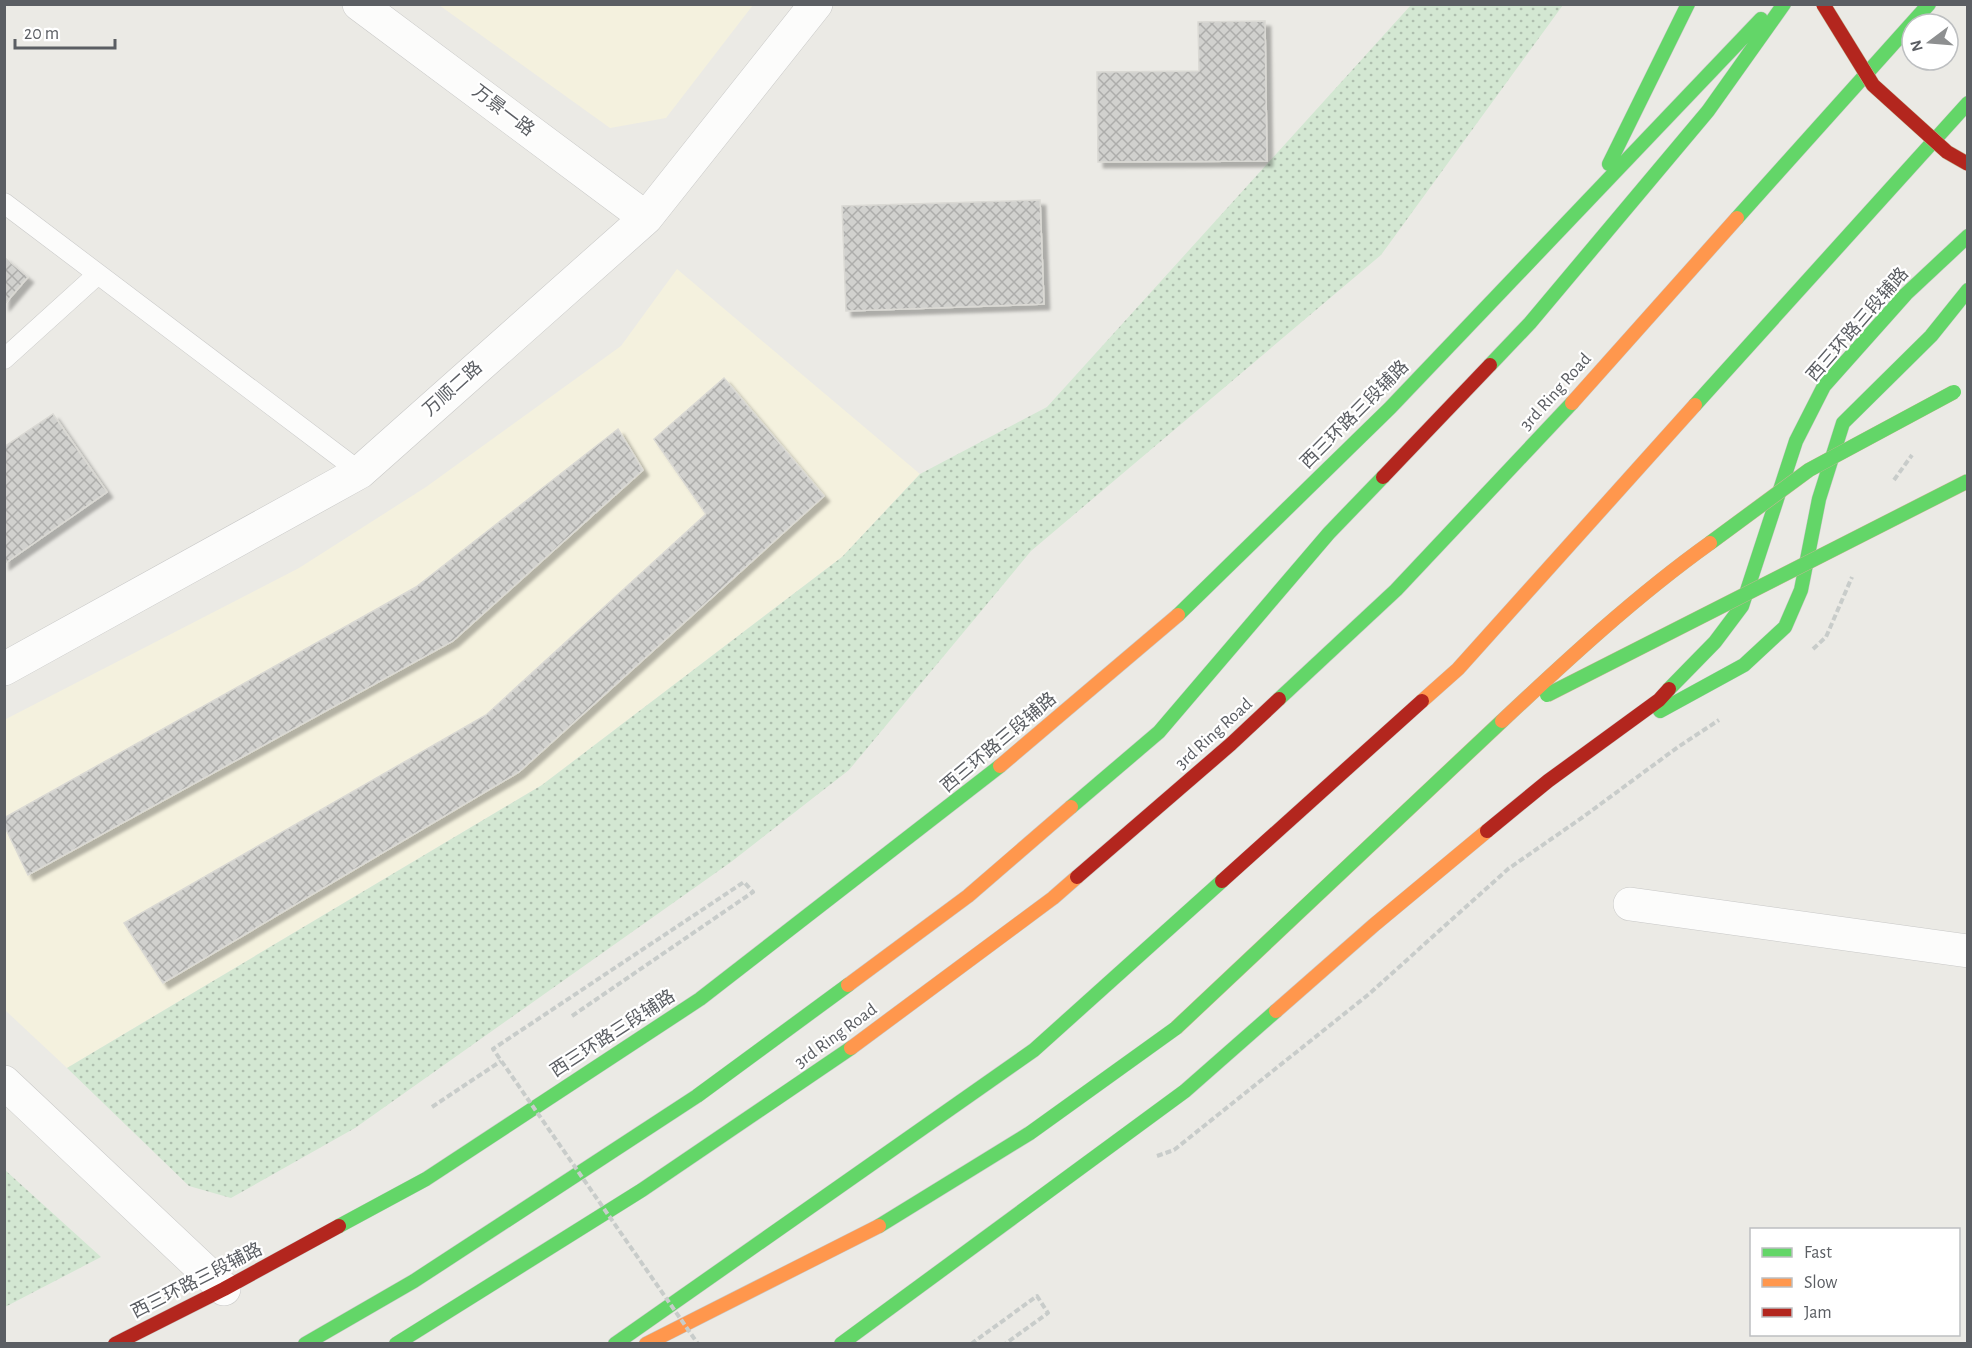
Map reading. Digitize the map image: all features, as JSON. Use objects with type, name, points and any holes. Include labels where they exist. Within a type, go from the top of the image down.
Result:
[{"type":"main road","points":[[1593,194],[1688,4]]},
{"type":"main road","name":"西三环路三段辅路","points":[[115,1344],[224,1289],[426,1179],[700,999],[990,775],[1176,617],[1390,408],[1775,4]]},
{"type":"main road","points":[[305,1344],[414,1281],[697,1096],[968,896],[1159,732],[1329,532],[1530,323],[1708,111],[1784,4]]},
{"type":"main road","points":[[1823,4],[1873,85],[1947,153],[1968,164]]},
{"type":"main road","name":"3rd Ring Road","points":[[396,1344],[642,1190],[836,1059],[1053,898],[1213,759],[1396,590],[1550,427],[1929,4]]},
{"type":"main road","points":[[615,1344],[1034,1050],[1458,669],[1968,103]]},
{"type":"main road","name":"西三环路三段辅路","points":[[841,1344],[1185,1091],[1374,925],[1548,781],[1659,700],[1715,642],[1742,606],[1796,441],[1824,386],[1906,294],[1968,236]]},
{"type":"main road","points":[[1607,738],[1696,693],[1744,665],[1785,627],[1801,590],[1819,499],[1843,423],[1931,336],[1968,290]]},
{"type":"main road","points":[[1931,336],[1949,334]]},
{"type":"main road","points":[[646,1344],[881,1225],[1030,1132],[1176,1028],[1553,673],[1683,562],[1809,470],[1968,387]]},
{"type":"main road","points":[[1510,714],[1968,481]]},
{"type":"street","name":"万景一路","points":[[359,4],[646,218]]},
{"type":"street","name":"万顺二路","points":[[4,669],[360,472],[646,218],[816,4]]},
{"type":"street","points":[[1630,904],[1968,951]]},
{"type":"street","points":[[4,1082],[224,1289]]},
{"type":"lane","points":[[4,203],[360,472]]},
{"type":"lane","points":[[4,359],[98,274]]},
{"type":"path","points":[[1892,482],[1913,454]]},
{"type":"path","points":[[1809,652],[1826,637],[1856,567]]},
{"type":"path","points":[[1152,1157],[1173,1150],[1369,994],[1508,869],[1678,747],[1727,715]]},
{"type":"path","points":[[572,1016],[753,892],[744,882],[493,1049],[698,1344]]},
{"type":"path","points":[[432,1107],[501,1061]]},
{"type":"path","points":[[971,1344],[1037,1296],[1048,1313],[1005,1344]]},
{"type":"shaded area","points":[[439,5],[753,5],[666,118],[610,128]]},
{"type":"shaded area","points":[[677,269],[920,474],[842,557],[542,785],[67,1068],[5,1010],[4,720],[299,568],[426,487],[621,346]]},
{"type":"green space","points":[[1411,5],[1563,5],[1381,255],[1031,551],[849,770],[731,862],[355,1128],[231,1198],[189,1186],[67,1068],[542,785],[842,557],[920,474],[1047,407]]},
{"type":"green space","points":[[5,1170],[101,1257],[5,1307]]},
{"type":"building","points":[[1265,21],[1267,161],[1098,162],[1097,72],[1199,71],[1198,22]]},
{"type":"building","points":[[1040,200],[1044,304],[846,311],[842,206]]},
{"type":"building","points":[[4,257],[28,277],[4,305]]},
{"type":"building","points":[[724,378],[824,496],[519,772],[163,983],[124,923],[486,715],[706,514],[654,439]]},
{"type":"building","points":[[53,414],[107,492],[4,564],[4,447]]},
{"type":"building","points":[[618,429],[643,470],[453,641],[28,875],[4,825],[4,818],[416,587]]},
{"type":"traffic: fast","points":[[1609,164],[1688,4]]},
{"type":"traffic: fast","points":[[1490,365],[1530,323],[1708,111],[1784,4]]},
{"type":"traffic: fast","points":[[1737,218],[1929,4]]},
{"type":"traffic: fast","points":[[1178,615],[1390,408],[1761,19]]},
{"type":"traffic: fast","points":[[1695,405],[1968,103]]},
{"type":"traffic: fast","points":[[1669,689],[1715,642],[1742,606],[1796,441],[1824,386],[1906,294],[1968,236]]},
{"type":"traffic: fast","points":[[1660,711],[1744,665],[1785,627],[1801,590],[1819,499],[1843,423],[1931,336],[1968,290]]},
{"type":"traffic: fast","points":[[1710,543],[1809,470],[1954,392]]},
{"type":"traffic: fast","points":[[1279,699],[1396,590],[1572,403]]},
{"type":"traffic: fast","points":[[1071,807],[1159,732],[1329,533],[1383,477]]},
{"type":"traffic: fast","points":[[1547,695],[1968,481]]},
{"type":"traffic: fast","points":[[1176,1028],[1502,721]]},
{"type":"traffic: fast","points":[[339,1226],[426,1179],[700,999],[1000,766]]},
{"type":"traffic: fast","points":[[615,1344],[1034,1050],[1222,881]]},
{"type":"traffic: fast","points":[[305,1344],[414,1281],[697,1096],[848,985]]},
{"type":"traffic: fast","points":[[841,1344],[1185,1091],[1276,1011]]},
{"type":"traffic: fast","points":[[879,1226],[1030,1133],[1176,1028]]},
{"type":"traffic: fast","points":[[396,1344],[642,1190],[851,1048]]},
{"type":"traffic: slow","points":[[1572,403],[1737,218]]},
{"type":"traffic: slow","points":[[1422,701],[1458,669],[1695,405]]},
{"type":"traffic: slow","points":[[1502,721],[1629,606],[1710,543]]},
{"type":"traffic: slow","points":[[1000,766],[1178,615]]},
{"type":"traffic: slow","points":[[848,985],[968,896],[1071,807]]},
{"type":"traffic: slow","points":[[1276,1011],[1374,925],[1487,831]]},
{"type":"traffic: slow","points":[[851,1048],[1053,898],[1077,877]]},
{"type":"traffic: slow","points":[[646,1344],[879,1226]]},
{"type":"traffic: jam","points":[[1823,4],[1873,85],[1947,152],[1968,164]]},
{"type":"traffic: jam","points":[[1383,477],[1490,365]]},
{"type":"traffic: jam","points":[[1487,831],[1548,781],[1659,700],[1669,689]]},
{"type":"traffic: jam","points":[[1077,877],[1231,744],[1279,699]]},
{"type":"traffic: jam","points":[[1222,881],[1422,701]]},
{"type":"traffic: jam","points":[[115,1344],[224,1289],[339,1226]]}]
